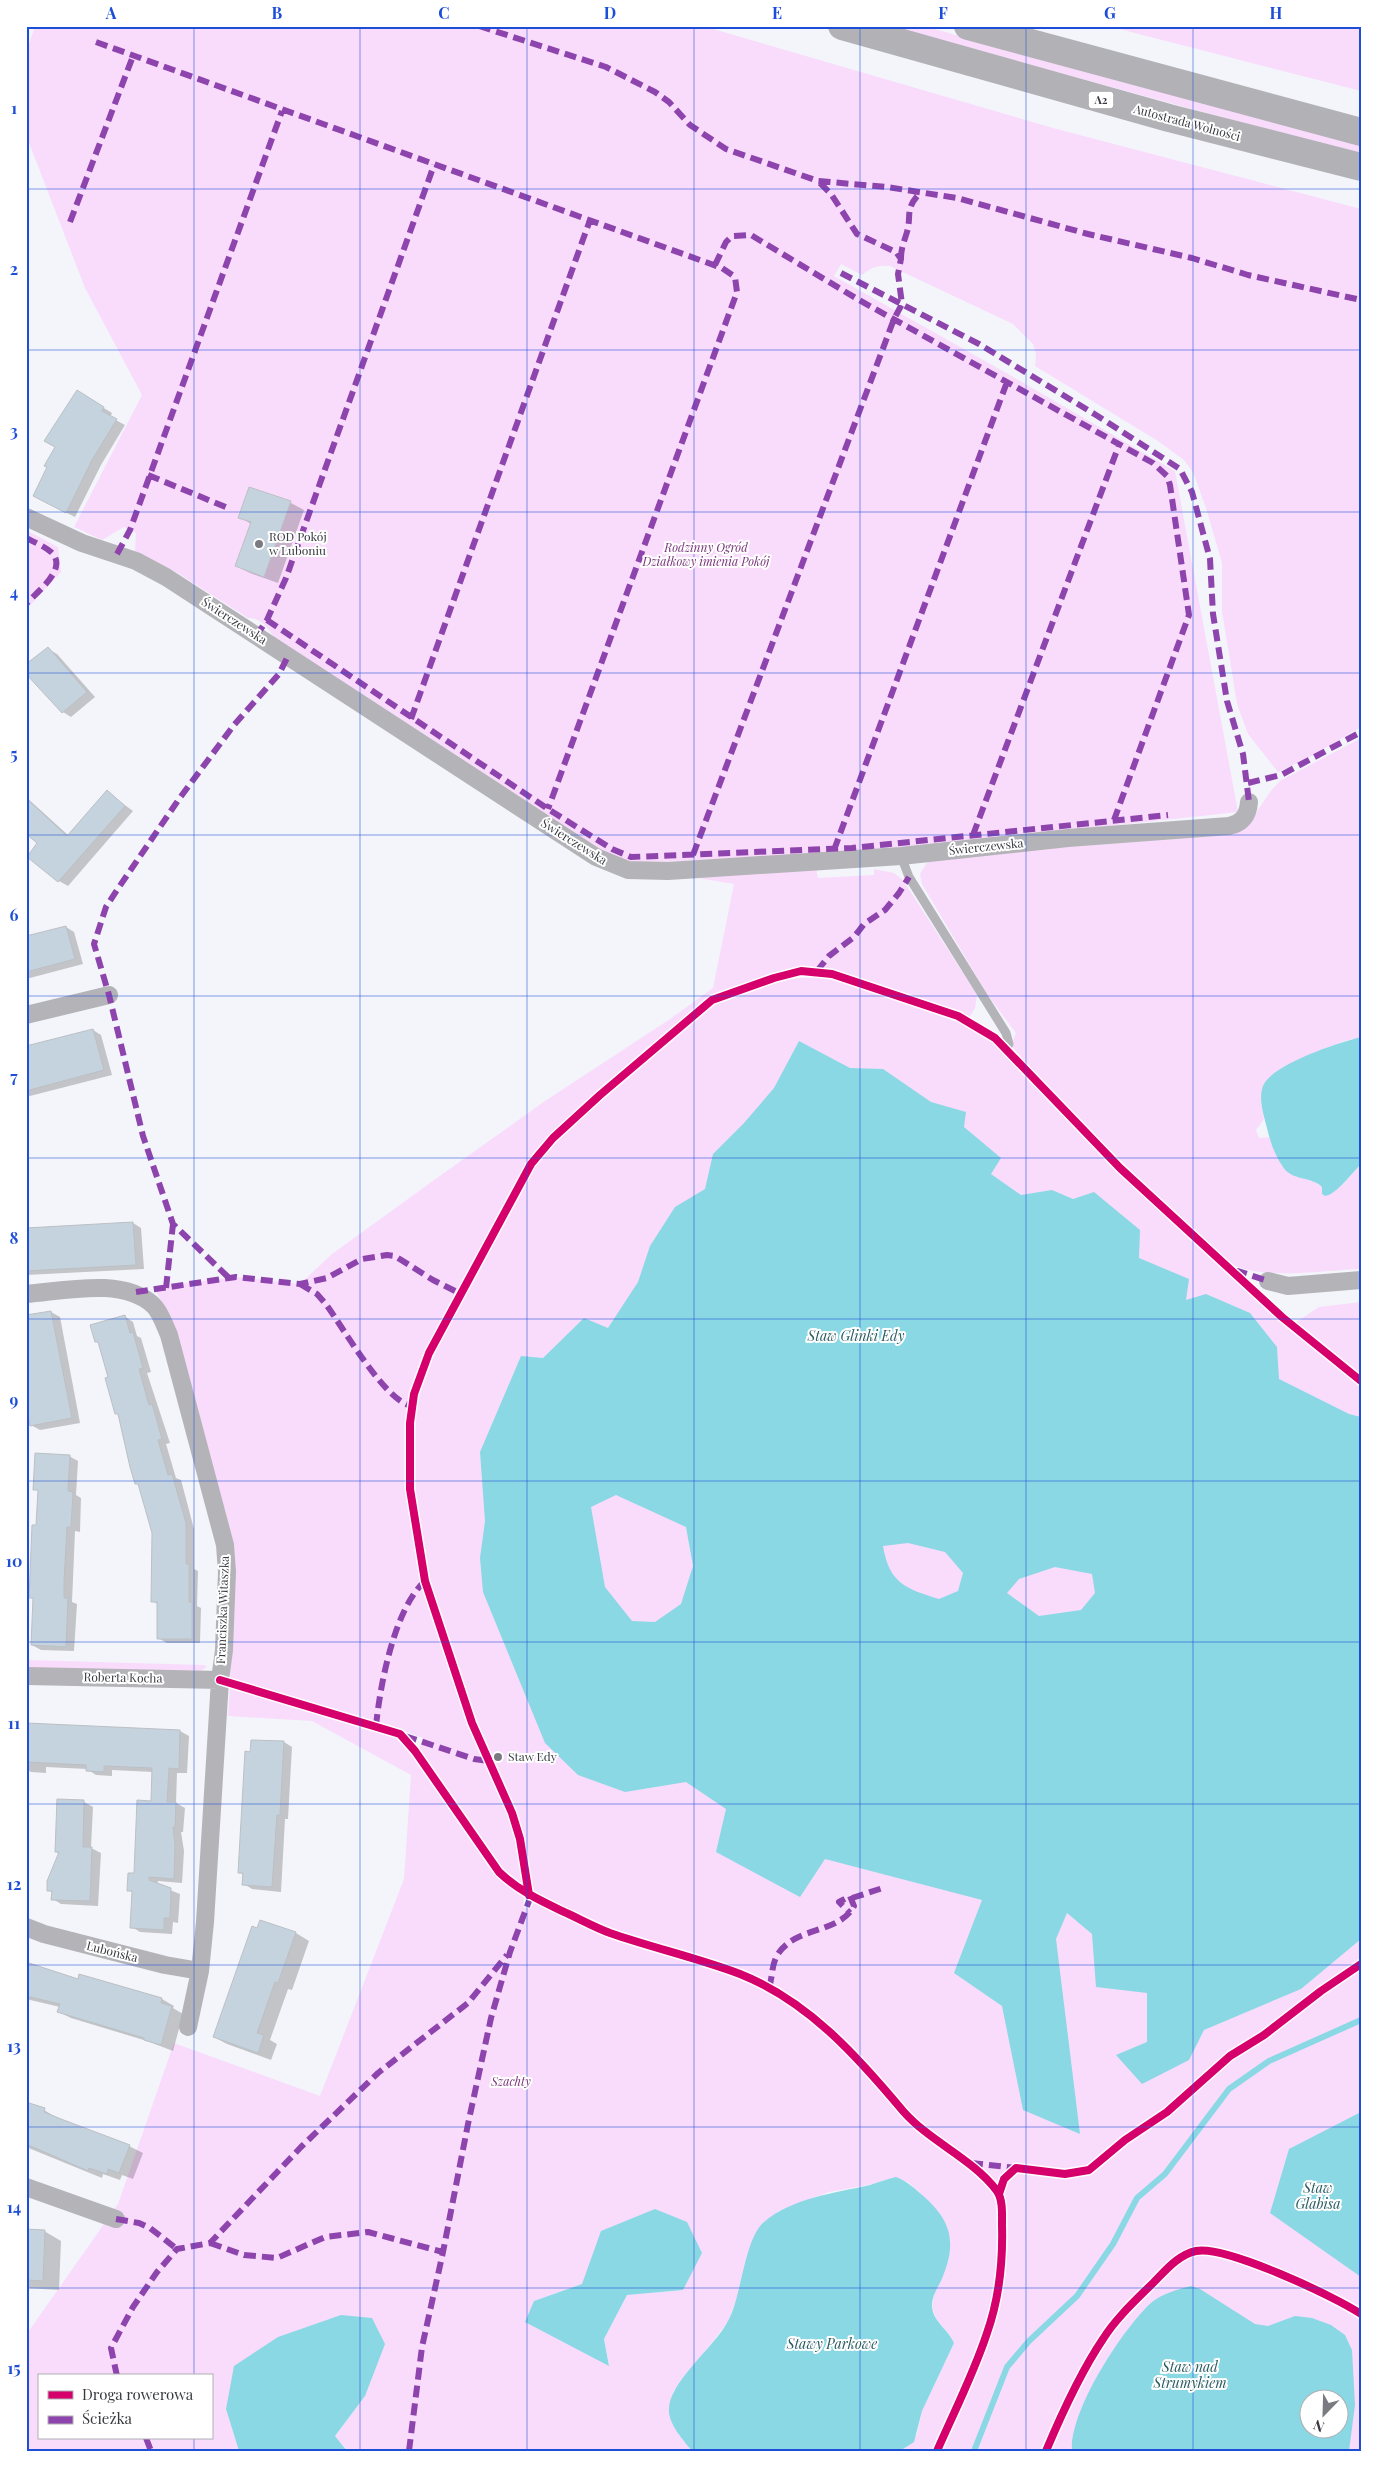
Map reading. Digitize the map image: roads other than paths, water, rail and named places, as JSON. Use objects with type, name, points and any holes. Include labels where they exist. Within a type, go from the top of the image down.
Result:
[{"type":"highway","name":"Autostrada Wolności","points":[[842,26],[1168,118],[1361,167]]},
{"type":"highway","points":[[968,26],[1361,132]]},
{"type":"street","name":"Świerczewska","points":[[26,517],[82,543],[136,561],[166,577],[596,857],[618,867],[637,871],[668,871],[901,856],[1068,838],[1229,826],[1238,824],[1245,818],[1250,802]]},
{"type":"street","points":[[26,1015],[109,995]]},
{"type":"street","points":[[1268,1281],[1288,1286],[1361,1280]]},
{"type":"street","name":"Franciszka Witaszka","points":[[26,1294],[108,1288],[136,1292],[154,1306],[166,1328],[225,1545],[227,1572],[225,1640],[220,1680],[205,1922],[200,1971],[188,2027]]},
{"type":"street","name":"Roberta Kocha","points":[[26,1676],[220,1680]]},
{"type":"street","name":"Lubońska","points":[[26,1927],[44,1934],[100,1949],[165,1965],[200,1971]]},
{"type":"street","points":[[26,2187],[116,2219]]},
{"type":"lane","points":[[901,856],[909,877],[1006,1033],[1008,1044],[1006,1049]]},
{"type":"water","points":[[1361,1037],[1361,1164],[1339,1188],[1325,1196],[1322,1194],[1322,1187],[1318,1184],[1296,1177],[1280,1163],[1271,1143],[1264,1118],[1261,1102],[1263,1086],[1269,1078],[1292,1062],[1322,1049]]},
{"type":"water","name":"Staw Glinki Edy","points":[[799,1041],[850,1068],[883,1069],[931,1102],[966,1112],[964,1127],[1001,1158],[991,1174],[1021,1195],[1052,1190],[1073,1199],[1094,1192],[1140,1230],[1139,1258],[1189,1279],[1186,1300],[1206,1294],[1250,1313],[1277,1347],[1279,1379],[1349,1414],[1361,1417],[1361,1939],[1301,1989],[1204,2030],[1189,2060],[1142,2084],[1116,2055],[1147,2042],[1147,1993],[1096,1987],[1092,1934],[1067,1913],[1056,1939],[1080,2134],[1023,2110],[1002,2006],[954,1973],[982,1900],[825,1859],[800,1897],[716,1852],[726,1809],[686,1782],[625,1792],[578,1775],[545,1743],[483,1592],[480,1558],[485,1521],[480,1452],[521,1356],[543,1358],[584,1318],[608,1328],[638,1282],[650,1246],[675,1207],[705,1189],[713,1154],[744,1123],[774,1088]],"holes":[[[616,1495],[686,1527],[693,1566],[681,1604],[655,1622],[632,1621],[605,1587],[591,1507]],[[908,1543],[945,1552],[963,1573],[958,1591],[939,1599],[908,1588],[901,1583],[890,1568],[883,1546]],[[1055,1567],[1092,1574],[1095,1593],[1081,1610],[1039,1616],[1007,1593],[1019,1579]]]},
{"type":"water","name":"Staw Glabisa","points":[[1361,2112],[1361,2277],[1270,2213],[1289,2149]]},
{"type":"water","name":"Stawy Parkowe","points":[[896,2177],[906,2182],[931,2203],[944,2221],[950,2240],[948,2263],[933,2297],[932,2307],[937,2320],[954,2343],[922,2411],[914,2442],[900,2451],[692,2451],[672,2423],[669,2412],[670,2401],[683,2378],[728,2321],[757,2230],[764,2222],[787,2207],[828,2194]]},
{"type":"water","points":[[655,2209],[687,2222],[702,2253],[683,2290],[627,2295],[604,2339],[609,2366],[525,2322],[534,2301],[582,2284],[601,2231]]},
{"type":"water","name":"Staw nad Strumykiem","points":[[1191,2286],[1200,2289],[1255,2324],[1268,2326],[1295,2316],[1312,2318],[1331,2325],[1345,2335],[1352,2350],[1355,2405],[1349,2451],[1072,2451],[1073,2434],[1079,2414],[1088,2393],[1113,2350],[1140,2314],[1152,2302],[1176,2290]]},
{"type":"water","points":[[341,2315],[372,2318],[385,2344],[365,2396],[335,2436],[347,2451],[239,2451],[226,2409],[234,2366],[278,2337]]},
{"type":"waterway","points":[[974,2451],[1007,2367],[1029,2341],[1077,2296],[1113,2244],[1137,2198],[1165,2174],[1229,2089],[1269,2061],[1361,2020]]},
{"type":"place","name":"ROD Pokój w Luboniu","points":[[259,544]]},
{"type":"place","name":"Staw Edy","points":[[498,1757]]},
{"type":"park label","name":"Rodzinny Ogród Działkowy imienia Pokój","points":[[706,555]]},
{"type":"park label","name":"Szachty","points":[[511,2082]]}]
